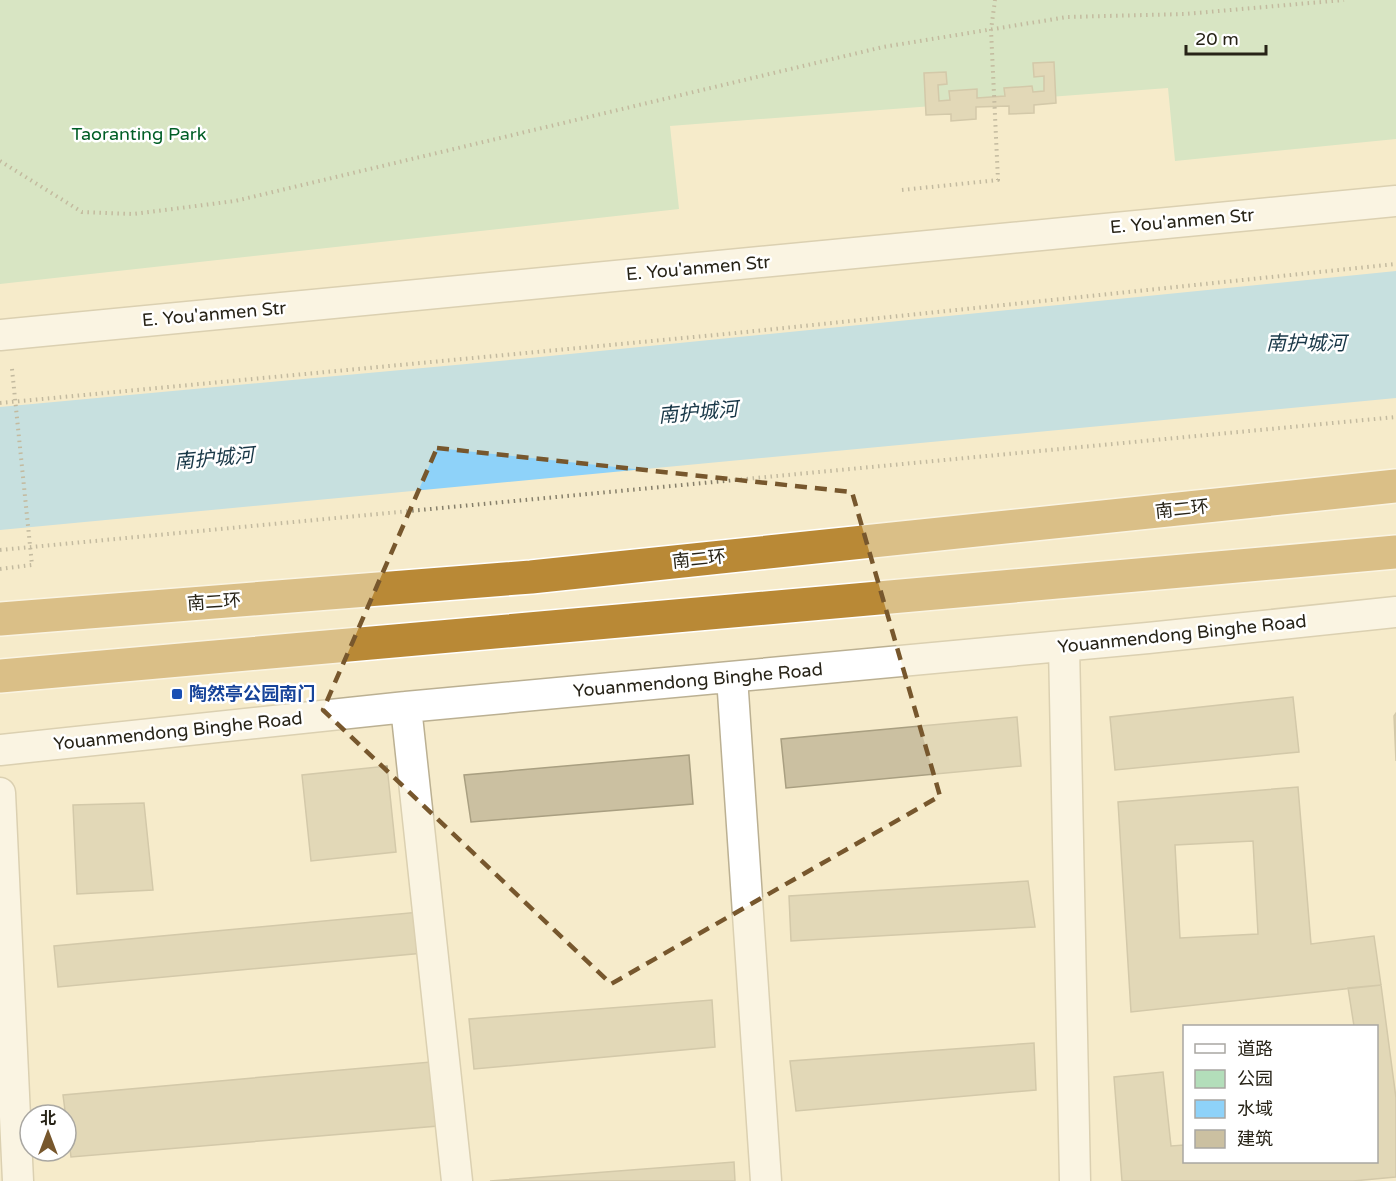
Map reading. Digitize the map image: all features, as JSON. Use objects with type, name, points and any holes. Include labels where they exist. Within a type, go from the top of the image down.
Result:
[{"type":"highway","name":"南二环","points":[[0,619],[531,577],[1396,486]]},
{"type":"highway","points":[[0,676],[1396,552]]},
{"type":"highway","points":[[1360,555],[1396,560]]},
{"type":"highway","points":[[0,596],[78,612]]},
{"type":"street","name":"E. You'anmen Str","points":[[0,335],[1396,201]]},
{"type":"street","name":"Youanmendong Binghe Road","points":[[0,750],[406,706],[1064,646],[1396,612]]},
{"type":"street","points":[[1064,646],[1075,1181]]},
{"type":"street","points":[[732,676],[766,1181]]},
{"type":"street","points":[[406,706],[457,1181]]},
{"type":"street","points":[[0,793],[18,1181]]},
{"type":"path","points":[[902,190],[998,180],[992,30],[995,0]]},
{"type":"path","points":[[0,161],[82,212],[133,214],[235,201],[872,50],[1066,17],[1185,14],[1344,0]]},
{"type":"path","points":[[0,403],[712,335],[1396,264]]},
{"type":"path","points":[[0,569],[32,566],[12,369]]},
{"type":"path","points":[[0,550],[1396,417]]},
{"type":"highlighted area","points":[[437,448],[852,492],[940,796],[611,984],[323,710]]},
{"type":"green space","name":"Taoranting Park","points":[[0,0],[1396,0],[1396,139],[1175,161],[1168,88],[670,126],[679,209],[0,284]]},
{"type":"water","name":"南护城河","points":[[1396,271],[1396,398],[0,530],[0,407],[520,359]]},
{"type":"building","points":[[1054,62],[1056,103],[1034,105],[1034,113],[1009,114],[1009,106],[976,107],[976,119],[951,121],[951,114],[926,115],[924,73],[946,72],[947,84],[938,85],[939,101],[950,100],[949,91],[977,89],[977,98],[1005,96],[1004,88],[1032,86],[1033,92],[1044,91],[1044,76],[1034,77],[1033,63]]},
{"type":"building","points":[[1293,697],[1299,752],[1115,770],[1110,717]]},
{"type":"building","points":[[1396,713],[1396,761],[1394,716]]},
{"type":"building","points":[[1017,717],[1021,766],[786,788],[781,739]]},
{"type":"building","points":[[689,755],[693,804],[471,822],[464,775]]},
{"type":"building","points":[[387,766],[396,852],[311,861],[302,775]]},
{"type":"building","points":[[1298,787],[1311,944],[1374,936],[1381,985],[1131,1012],[1118,802]],"holes":[[[1253,841],[1258,934],[1180,938],[1175,845]]]},
{"type":"building","points":[[144,803],[153,890],[77,894],[73,805]]},
{"type":"building","points":[[1028,881],[1035,927],[791,941],[789,896]]},
{"type":"building","points":[[420,912],[424,953],[58,987],[54,946]]},
{"type":"building","points":[[1381,985],[1396,1098],[1396,1177],[1353,1181],[1122,1181],[1114,1077],[1163,1072],[1171,1146],[1183,1145],[1183,1163],[1378,1163],[1378,1025],[1354,1025],[1348,988]]},
{"type":"building","points":[[712,1000],[715,1047],[474,1069],[469,1019]]},
{"type":"building","points":[[1034,1043],[1036,1090],[796,1111],[790,1061]]},
{"type":"building","points":[[442,1061],[450,1125],[78,1156],[78,1103],[64,1103],[63,1095]]},
{"type":"building","points":[[734,1162],[735,1181],[490,1181]]},
{"type":"place","name":"陶然亭公园南门","points":[[177,694]]}]
